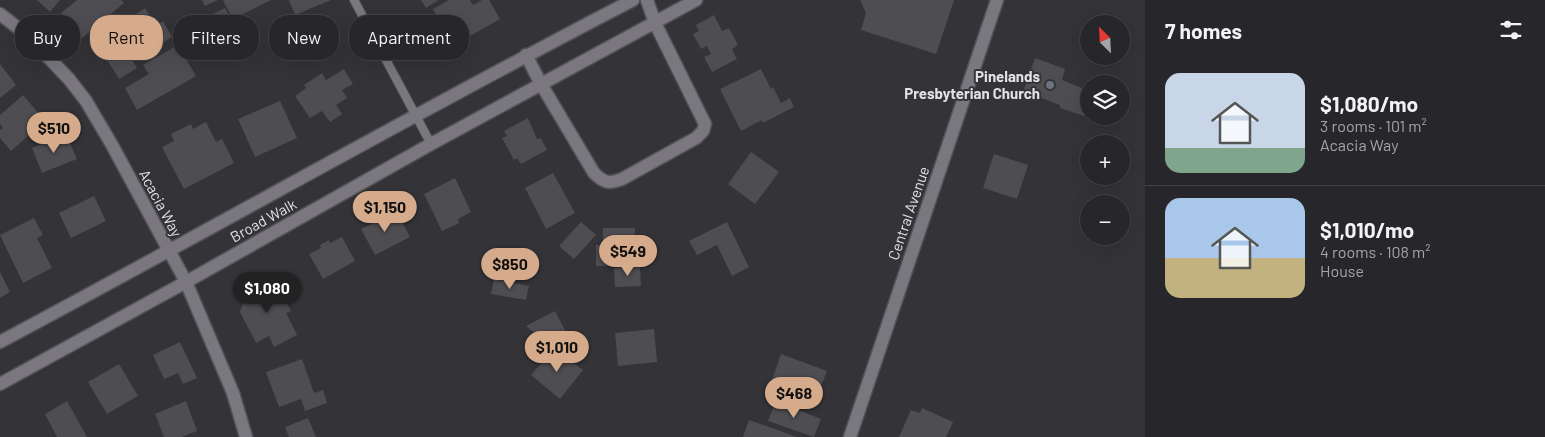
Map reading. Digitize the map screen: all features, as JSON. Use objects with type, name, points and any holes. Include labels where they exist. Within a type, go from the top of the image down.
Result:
[{"type":"street","name":"Broad Walk","points":[[0,342],[169,252],[414,115],[633,0]]},
{"type":"street","points":[[526,56],[594,174],[601,181],[611,184],[622,180],[696,138],[703,131],[705,124],[655,23],[647,0]]},
{"type":"street","name":"Broad Walk","points":[[0,384],[186,282],[430,144],[696,0]]},
{"type":"street","name":"Central Avenue","points":[[850,437],[997,0]]},
{"type":"street","name":"Acacia Way","points":[[0,14],[27,35],[69,79],[86,101],[112,145],[186,282],[233,393],[246,437]]},
{"type":"lane","points":[[354,0],[430,144]]},
{"type":"building","points":[[37,0],[60,0],[50,12]]},
{"type":"building","points":[[77,0],[121,0],[124,3],[110,15],[90,15],[90,31],[82,38],[80,36],[80,15],[63,15],[61,13]]},
{"type":"building","points":[[202,0],[218,0],[205,6]]},
{"type":"building","points":[[271,0],[241,15],[231,15],[223,1]]},
{"type":"building","points":[[289,0],[331,0],[295,15]]},
{"type":"building","points":[[421,0],[439,0],[426,8]]},
{"type":"building","points":[[449,0],[470,0],[473,5],[482,0],[489,0],[500,19],[469,37],[469,15],[436,15],[433,9]]},
{"type":"building","points":[[860,0],[954,0],[936,54],[861,30],[866,13]]},
{"type":"building","points":[[145,8],[149,15],[136,15]]},
{"type":"building","points":[[225,8],[229,15],[211,15]]},
{"type":"building","points":[[714,15],[722,31],[729,28],[738,45],[732,49],[737,59],[712,72],[704,57],[711,54],[707,46],[701,49],[693,34],[699,31],[696,25]]},
{"type":"building","points":[[163,21],[172,37],[163,43]]},
{"type":"building","points":[[173,48],[173,60],[187,60],[196,76],[137,110],[125,88],[149,74],[143,65],[152,60],[163,60],[163,54]]},
{"type":"building","name":"Pinelands Presbyterian Church","points":[[1035,58],[1065,69],[1062,80],[1080,87],[1080,115],[1060,108],[1060,105],[1039,97],[1037,101],[1022,95]]},
{"type":"building","points":[[107,60],[135,60],[133,61],[137,68],[119,79]]},
{"type":"building","points":[[0,64],[16,85],[0,98]]},
{"type":"building","points":[[344,69],[353,84],[342,90],[347,98],[336,105],[342,114],[330,122],[322,111],[310,118],[295,96],[306,88],[304,85],[322,73],[326,80]]},
{"type":"building","points":[[761,69],[771,89],[773,87],[781,103],[790,98],[794,107],[763,123],[762,120],[741,131],[720,89]]},
{"type":"building","points":[[23,95],[45,121],[11,151],[0,138],[0,130],[3,128],[0,124],[0,115]]},
{"type":"building","points":[[280,101],[297,138],[255,157],[238,119]]},
{"type":"building","points":[[528,118],[537,139],[541,138],[547,150],[521,164],[517,158],[514,160],[502,138],[507,136],[504,131]]},
{"type":"building","points":[[206,122],[216,142],[222,139],[234,163],[184,189],[162,147],[174,141],[171,134],[191,124],[193,129]]},
{"type":"building","points":[[66,134],[77,159],[42,173],[32,148]]},
{"type":"building","points":[[751,152],[779,172],[755,204],[728,184]]},
{"type":"building","points":[[994,154],[1028,165],[1017,199],[983,188]]},
{"type":"building","points":[[553,173],[575,213],[546,229],[525,188]]},
{"type":"building","points":[[455,178],[471,212],[458,219],[459,223],[442,231],[424,194]]},
{"type":"building","points":[[94,196],[106,221],[71,238],[59,213]]},
{"type":"building","points":[[396,211],[410,237],[375,255],[361,229],[373,223],[372,220],[383,215],[384,218]]},
{"type":"building","points":[[34,218],[43,235],[37,238],[52,268],[23,283],[0,235]]},
{"type":"building","points":[[581,222],[596,235],[574,259],[559,246]]},
{"type":"building","points":[[727,222],[749,267],[732,276],[717,245],[697,255],[689,241]]},
{"type":"building","points":[[603,228],[635,228],[634,262],[619,262],[619,266],[596,266],[596,245],[603,245]]},
{"type":"building","points":[[342,237],[355,261],[323,279],[309,254],[321,248],[320,245],[329,240],[330,243]]},
{"type":"building","points":[[640,267],[641,286],[615,287],[614,268]]},
{"type":"building","points":[[0,272],[10,292],[0,298]]},
{"type":"building","points":[[263,277],[273,297],[281,293],[291,311],[286,313],[297,335],[274,347],[269,336],[256,343],[240,312],[250,283]]},
{"type":"building","points":[[494,279],[529,286],[526,300],[491,294]]},
{"type":"building","points":[[555,311],[567,334],[554,349],[526,326]]},
{"type":"building","points":[[654,329],[657,362],[618,366],[615,333]]},
{"type":"building","points":[[180,342],[197,378],[183,384],[178,373],[164,379],[153,355]]},
{"type":"building","points":[[554,349],[583,370],[560,399],[531,375]]},
{"type":"building","points":[[781,354],[827,371],[817,396],[772,380]]},
{"type":"building","points":[[302,359],[314,393],[323,390],[327,403],[305,411],[301,399],[279,407],[266,372]]},
{"type":"building","points":[[119,364],[138,396],[107,414],[88,382]]},
{"type":"building","points":[[67,401],[87,437],[57,437],[45,414]]},
{"type":"building","points":[[186,401],[197,431],[182,437],[164,437],[155,414]]},
{"type":"building","points":[[776,401],[821,419],[814,437],[768,421]]},
{"type":"building","points":[[922,408],[953,422],[946,437],[899,437],[911,410],[920,413]]},
{"type":"building","points":[[308,418],[316,437],[289,437],[285,427]]},
{"type":"building","points":[[749,420],[797,437],[743,437]]},
{"type":"place","name":"Pinelands Presbyterian Church","points":[[1050,85]]}]
